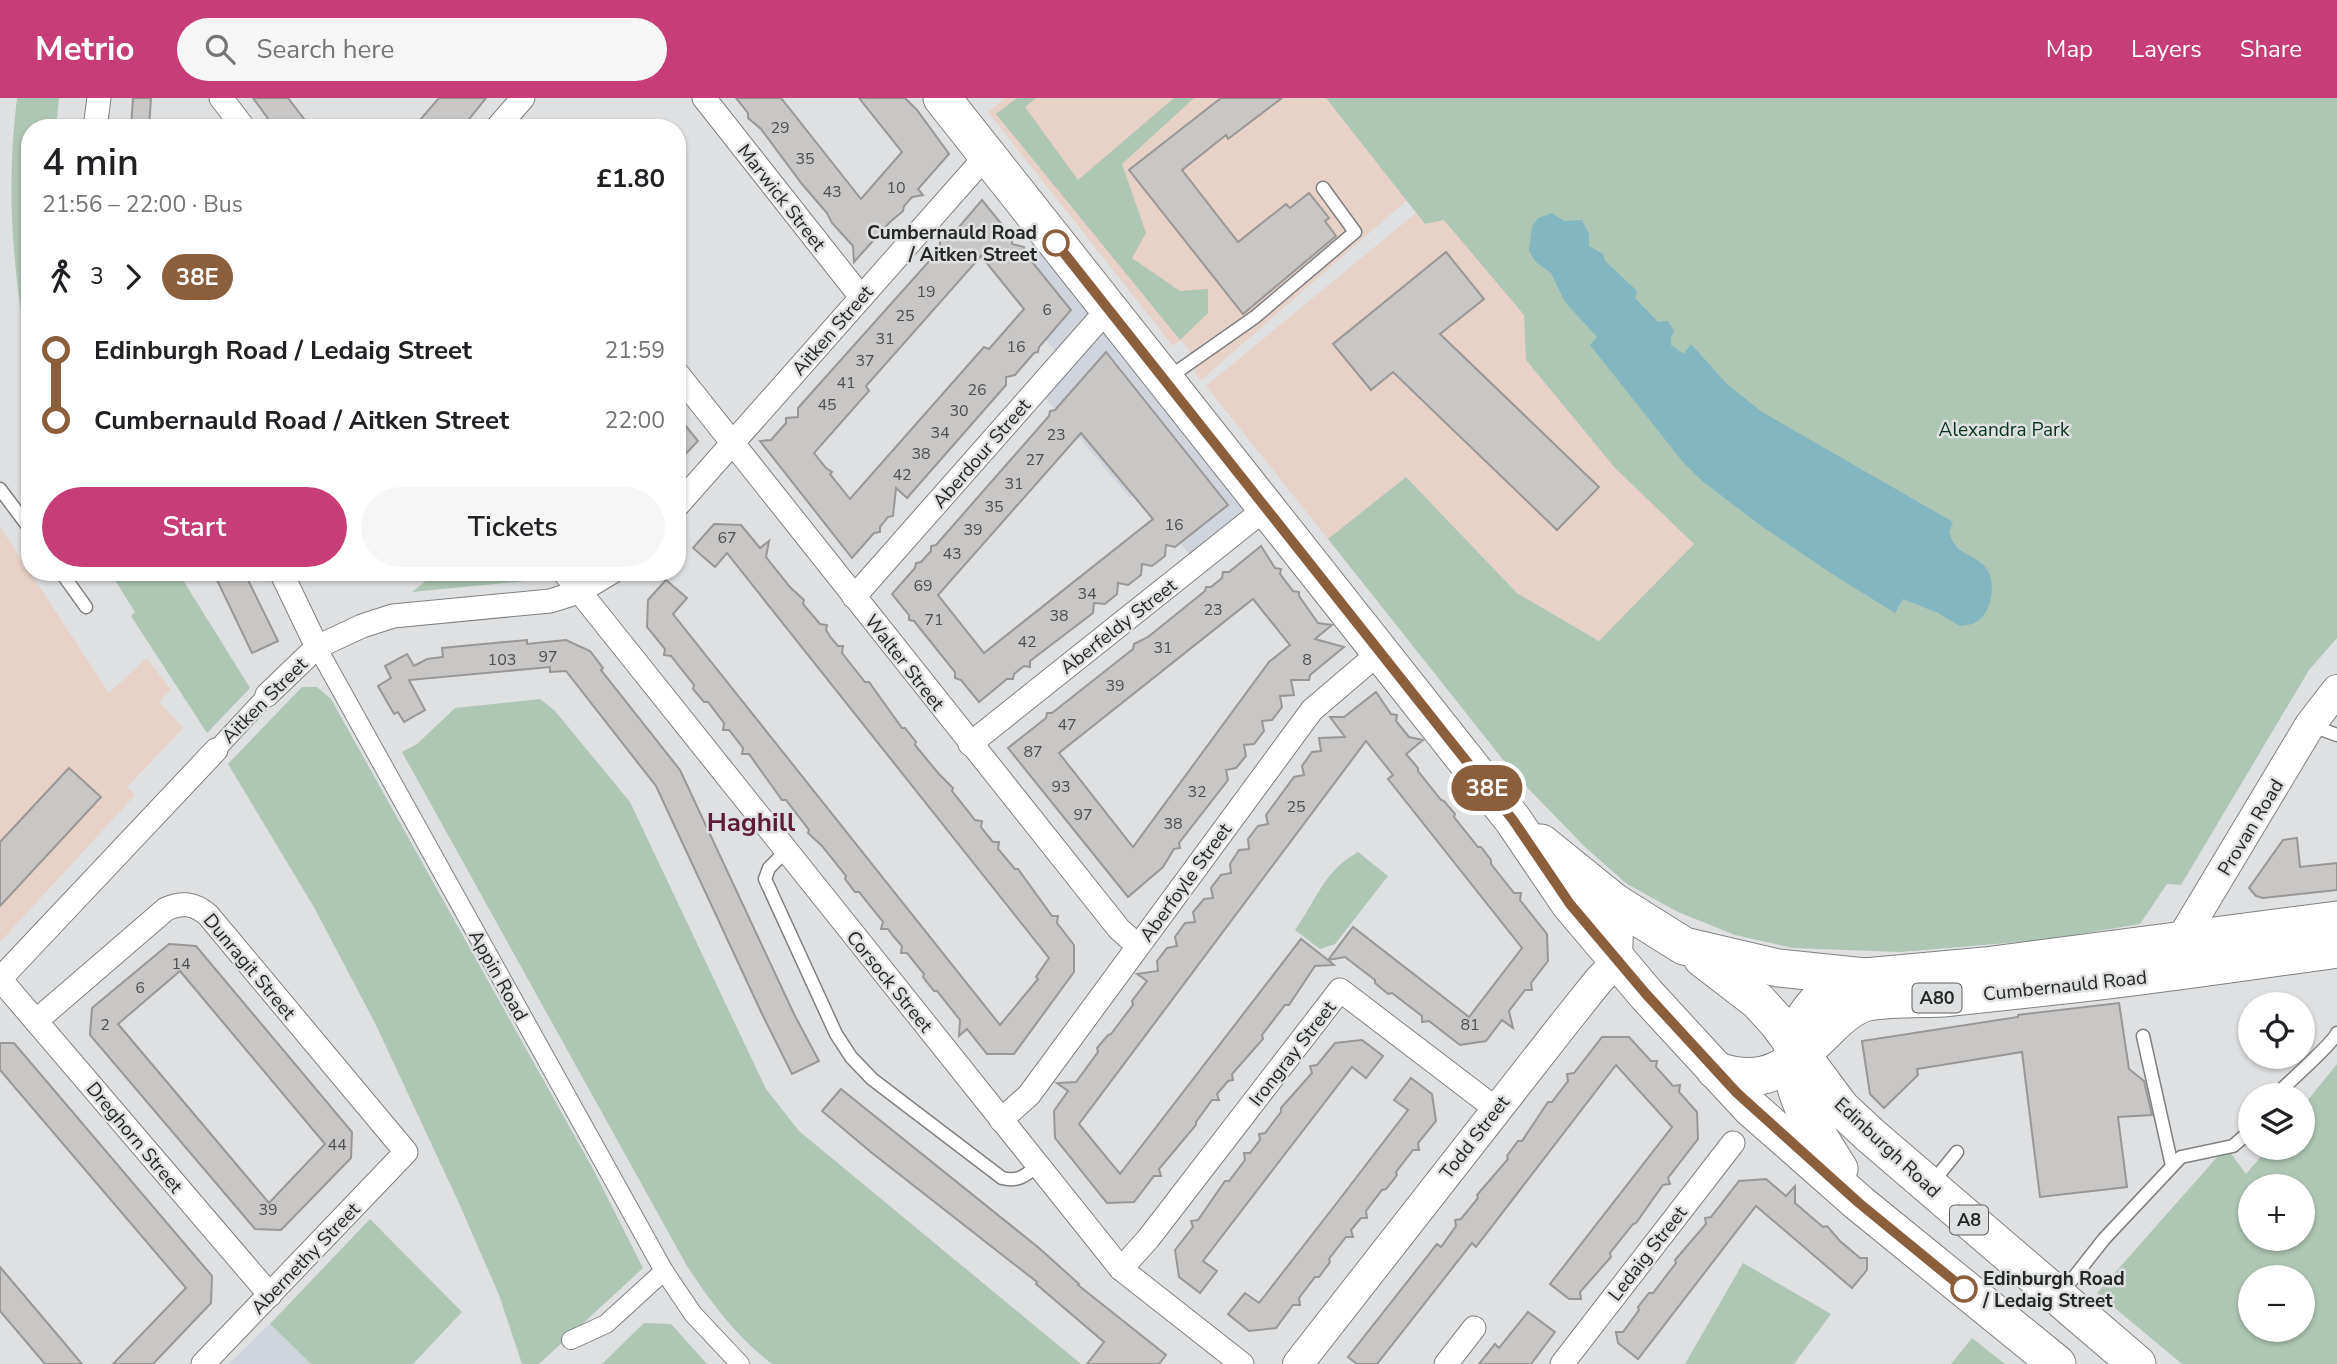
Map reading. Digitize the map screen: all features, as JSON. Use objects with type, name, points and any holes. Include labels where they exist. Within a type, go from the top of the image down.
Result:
[{"type":"main road","name":"A8","points":[[943,98],[1513,820],[1570,904],[1618,962],[1760,1116],[1859,1203],[2056,1364]]},
{"type":"main road","name":"A8","points":[[1513,820],[1614,902],[1684,946]]},
{"type":"main road","name":"Cumbernauld Road","points":[[1715,1070],[1742,1077],[1776,1072],[1839,1018],[1868,1002],[1946,997],[2183,956],[2337,920]]},
{"type":"main road","points":[[1618,962],[1648,952],[1684,946]]},
{"type":"main road","name":"A80","points":[[1684,946],[1778,968],[1865,977]]},
{"type":"main road","name":"Edinburgh Road","points":[[1684,946],[1751,995],[1777,1022],[1795,1054],[1841,1108],[2137,1364]]},
{"type":"main road","name":"Cumbernauld Road","points":[[1865,977],[1998,965],[2337,949]]},
{"type":"main road","name":"A80","points":[[1795,1054],[1807,1014],[1822,997],[1836,987],[1865,977]]},
{"type":"main road","points":[[1795,1054],[1797,1091],[1811,1125],[1859,1203]]},
{"type":"street","points":[[96,119],[99,98]]},
{"type":"street","points":[[221,98],[237,119]]},
{"type":"street","points":[[505,119],[523,98]]},
{"type":"street","name":"Marwick Street","points":[[704,98],[861,297]]},
{"type":"street","name":"Aitken Street","points":[[686,496],[987,155]]},
{"type":"street","name":"Aberdour Street","points":[[854,597],[1108,309]]},
{"type":"street","name":"Walter Street","points":[[686,384],[970,744],[1119,929],[1138,946]]},
{"type":"street","name":"Aberfeldy Street","points":[[970,744],[1266,508]]},
{"type":"street","name":"Appin Road","points":[[285,581],[317,647],[664,1271],[693,1314],[740,1364]]},
{"type":"street","name":"Corsock Street","points":[[571,581],[1121,1269],[1242,1364]]},
{"type":"street","name":"Aitken Street","points":[[0,979],[267,695],[317,647],[362,626],[393,616],[550,601],[579,592],[597,581]]},
{"type":"street","name":"Aberfoyle Street","points":[[1001,1120],[1029,1095],[1312,710],[1380,652]]},
{"type":"street","name":"Provan Road","points":[[2183,956],[2323,730],[2337,690]]},
{"type":"street","points":[[1614,902],[1618,925],[1618,962]]},
{"type":"street","name":"Dunragit Street","points":[[36,1021],[166,909],[176,904],[199,907],[406,1152]]},
{"type":"street","name":"Todd Street","points":[[1298,1364],[1496,1109],[1599,980],[1618,962]]},
{"type":"street","name":"Dreghorn Street","points":[[0,979],[270,1295]]},
{"type":"street","name":"Irongray Street","points":[[1121,1269],[1148,1239],[1340,990],[1496,1109]]},
{"type":"street","name":"Ledaig Street","points":[[1562,1364],[1733,1143]]},
{"type":"street","name":"Abernethy Street","points":[[203,1364],[406,1152]]},
{"type":"street","points":[[571,1340],[606,1324],[664,1271]]},
{"type":"street","points":[[1446,1364],[1474,1328]]},
{"type":"lane","points":[[1165,380],[1255,317],[1355,232],[1323,188]]},
{"type":"lane","points":[[0,489],[21,517]]},
{"type":"lane","points":[[67,581],[86,607]]},
{"type":"lane","points":[[786,850],[769,868],[765,879],[836,1034],[851,1057],[873,1079],[1002,1178],[1013,1181],[1024,1178],[1038,1166]]},
{"type":"lane","points":[[2288,1083],[2334,1040],[2337,1033]]},
{"type":"lane","points":[[2143,1036],[2172,1166]]},
{"type":"lane","points":[[2059,1297],[2104,1240],[2181,1157],[2233,1146],[2238,1142]]},
{"type":"lane","points":[[1930,1186],[1957,1152]]},
{"type":"shaded area","points":[[1005,98],[1326,98],[1407,200],[1201,380],[1194,372],[1198,363],[1181,340],[1173,346],[988,112]]},
{"type":"shaded area","points":[[1416,213],[1425,224],[1444,219],[1524,315],[1526,360],[1615,468],[1694,544],[1600,641],[1517,593],[1406,477],[1328,539],[1206,386]]},
{"type":"shaded area","points":[[1046,230],[1268,511],[1196,562],[1169,530],[1172,465],[1130,498],[1042,394],[1066,363],[1034,327],[1013,268]]},
{"type":"shaded area","points":[[0,527],[21,559],[21,581],[35,581],[109,693],[147,658],[171,690],[159,702],[183,728],[127,787],[135,795],[0,942]]},
{"type":"shaded area","points":[[270,1324],[311,1364],[229,1364]]},
{"type":"green space","points":[[17,98],[59,98],[57,119],[21,119],[21,309],[13,230]]},
{"type":"green space","points":[[1017,98],[1036,98],[1025,107],[1078,180],[1174,98],[1194,98],[1122,164],[1146,233],[1132,258],[1180,291],[1208,289],[1208,313],[1180,340],[996,114]]},
{"type":"green space","name":"Alexandra Park","points":[[1326,98],[2337,98],[2337,638],[2309,670],[2181,885],[2167,884],[2140,924],[2044,940],[1900,952],[1793,948],[1735,935],[1678,912],[1627,884],[1585,847],[1516,776],[1328,539],[1406,477],[1517,593],[1599,641],[1694,544],[1615,468],[1526,360],[1524,315],[1444,220],[1425,224]]},
{"type":"green space","points":[[116,581],[184,581],[250,688],[207,733],[131,616],[135,612]]},
{"type":"green space","points":[[426,581],[526,581],[412,592]]},
{"type":"green space","points":[[302,687],[317,687],[331,699],[593,1169],[643,1268],[539,1364],[522,1364],[499,1295],[375,1023],[315,909],[228,764]]},
{"type":"green space","points":[[540,699],[555,711],[630,802],[766,1089],[799,1131],[1081,1364],[772,1364],[725,1319],[687,1266],[402,752],[417,744],[455,708]]},
{"type":"green space","points":[[1358,852],[1388,876],[1335,944],[1320,949],[1295,930],[1329,877]]},
{"type":"green space","points":[[2337,1064],[2337,1364],[2182,1364],[2097,1293],[2226,1147],[2246,1174],[2258,1160],[2315,1160],[2315,1091]]},
{"type":"green space","points":[[370,1219],[462,1312],[413,1364],[311,1364],[270,1324]]},
{"type":"green space","points":[[1743,1263],[1831,1314],[1794,1364],[1685,1364]]},
{"type":"green space","points":[[644,1323],[671,1324],[707,1364],[602,1364]]},
{"type":"green space","points":[[1972,1338],[2005,1364],[1951,1364]]},
{"type":"water","points":[[1552,213],[1564,221],[1582,220],[1589,234],[1589,246],[1603,254],[1605,261],[1637,291],[1635,298],[1658,322],[1668,321],[1674,331],[1671,345],[1684,354],[1691,344],[1727,384],[1762,412],[1953,522],[1949,531],[1955,545],[1981,563],[1989,574],[1991,597],[1981,618],[1973,624],[1960,626],[1938,613],[1903,599],[1895,613],[1760,525],[1701,480],[1683,462],[1590,345],[1597,337],[1565,302],[1551,273],[1536,262],[1529,251],[1532,227],[1538,218]]},
{"type":"building","points":[[133,98],[151,98],[150,119],[132,119]]},
{"type":"building","points":[[253,98],[288,98],[304,119],[268,119]]},
{"type":"building","points":[[439,98],[486,98],[469,119],[421,119]]},
{"type":"building","points":[[736,98],[781,98],[861,199],[902,152],[859,98],[905,98],[949,154],[918,189],[923,195],[912,197],[903,211],[854,262],[853,246],[832,223],[761,129],[748,118],[748,113]]},
{"type":"building","points":[[1221,98],[1282,98],[1228,139],[1226,135],[1182,170],[1238,242],[1286,204],[1290,208],[1309,193],[1329,218],[1325,221],[1336,236],[1243,314],[1129,170]]},
{"type":"building","points":[[982,200],[1012,237],[1012,244],[1024,247],[1024,252],[1071,310],[1039,347],[1038,352],[1034,353],[1015,375],[1006,377],[1006,385],[907,498],[896,488],[893,516],[888,517],[880,527],[880,532],[874,533],[852,558],[760,441],[771,440],[786,423],[786,418],[798,417],[798,408],[940,249],[940,236],[947,241]],"holes":[[[981,256],[1024,309],[989,349],[984,347],[850,499],[830,474],[832,472],[814,453],[869,391],[866,386]]]},
{"type":"building","points":[[1446,252],[1484,299],[1440,334],[1599,487],[1557,530],[1393,372],[1371,390],[1333,344]]},
{"type":"building","points":[[1106,352],[1228,505],[1175,547],[1166,545],[1165,556],[1152,566],[1142,564],[1141,575],[1128,585],[1118,583],[1117,594],[1105,604],[1094,603],[1093,613],[1030,661],[1030,667],[1024,666],[1014,674],[1013,679],[1007,679],[979,702],[961,680],[955,678],[955,672],[914,621],[909,620],[909,615],[892,594],[915,568],[916,563],[921,562],[931,551],[931,546],[936,545],[1049,416],[1050,411],[1055,410]],"holes":[[[1081,433],[1153,519],[984,653],[938,595]]]},
{"type":"building","points":[[686,426],[698,441],[686,454]]},
{"type":"building","points":[[714,524],[741,525],[760,548],[769,541],[766,557],[804,600],[803,604],[820,624],[827,625],[826,630],[831,638],[838,646],[843,646],[842,653],[865,682],[869,682],[975,820],[982,821],[981,827],[988,836],[993,842],[999,842],[998,849],[1015,869],[1018,869],[1052,916],[1058,916],[1057,923],[1074,945],[1074,972],[1014,1054],[987,1054],[967,1029],[959,1036],[960,1020],[937,991],[934,991],[907,953],[901,953],[902,946],[888,929],[881,929],[883,922],[859,892],[855,892],[845,879],[846,876],[808,833],[809,830],[786,800],[782,800],[749,754],[742,754],[743,748],[729,730],[723,730],[724,723],[708,702],[704,702],[693,689],[694,685],[671,656],[664,655],[665,649],[647,627],[648,600],[667,581],[687,598],[673,614],[1000,1025],[1038,979],[1036,977],[1049,958],[727,553],[715,567],[693,548]]},
{"type":"building","points":[[1261,546],[1275,568],[1281,569],[1280,574],[1293,591],[1299,592],[1318,623],[1332,625],[1315,639],[1344,647],[1310,675],[1309,680],[1291,680],[1294,695],[1280,696],[1282,707],[1272,720],[1262,721],[1264,731],[1254,744],[1244,745],[1246,756],[1236,768],[1226,770],[1228,780],[1179,843],[1180,848],[1174,849],[1163,867],[1128,897],[1008,748],[1046,718],[1047,713],[1052,713],[1133,649],[1134,644],[1148,637],[1205,591],[1206,587],[1211,587],[1222,578],[1223,572],[1229,572]],"holes":[[[1253,599],[1290,645],[1269,662],[1133,847],[1059,753]]]},
{"type":"building","points":[[217,581],[248,581],[278,641],[252,653]]},
{"type":"building","points":[[527,640],[527,644],[566,640],[590,651],[603,668],[601,670],[680,770],[794,1014],[819,1061],[792,1074],[656,786],[566,671],[550,672],[550,667],[409,680],[425,710],[404,722],[398,712],[394,714],[378,686],[391,678],[385,666],[407,654],[414,666],[427,659],[443,657],[442,648]]},
{"type":"building","points":[[1376,692],[1391,714],[1397,715],[1396,721],[1409,737],[1423,740],[1406,754],[1478,847],[1481,847],[1514,893],[1521,893],[1520,900],[1547,934],[1548,961],[1531,983],[1532,990],[1525,990],[1509,1011],[1513,1028],[1502,1020],[1486,1041],[1460,1045],[1429,1021],[1422,1022],[1422,1016],[1392,993],[1388,994],[1375,980],[1345,957],[1328,960],[1334,965],[1315,966],[1289,1005],[1285,1005],[1262,1035],[1263,1039],[1232,1074],[1233,1080],[1228,1081],[1217,1094],[1219,1100],[1212,1100],[1196,1125],[1159,1169],[1161,1176],[1154,1176],[1134,1202],[1107,1203],[1055,1138],[1054,1111],[1068,1091],[1057,1083],[1076,1082],[1098,1052],[1097,1048],[1133,1005],[1132,1001],[1147,981],[1137,974],[1158,971],[1157,961],[1167,948],[1177,946],[1175,937],[1185,923],[1195,922],[1193,912],[1204,899],[1213,898],[1211,888],[1221,875],[1231,873],[1230,864],[1239,850],[1249,849],[1248,839],[1258,826],[1268,824],[1266,815],[1294,777],[1304,775],[1302,766],[1312,752],[1321,751],[1319,738],[1345,737],[1330,717],[1344,717]],"holes":[[[1366,741],[1393,775],[1388,779],[1522,948],[1469,1017],[1353,927],[1328,960],[1301,939],[1120,1174],[1079,1124]]]},
{"type":"building","points":[[69,768],[101,797],[0,906],[0,842]]},
{"type":"building","points":[[2297,838],[2300,867],[2337,863],[2337,890],[2263,898],[2256,896],[2249,888],[2283,840]]},
{"type":"building","points":[[169,944],[196,946],[352,1132],[351,1158],[281,1230],[255,1229],[90,1035],[92,1008]],"holes":[[[180,971],[325,1144],[269,1203],[118,1024]]]},
{"type":"building","points":[[2119,1003],[2129,1069],[2144,1081],[2152,1115],[2118,1117],[2127,1187],[2040,1197],[2022,1052],[1917,1069],[1918,1075],[1884,1108],[1870,1094],[1862,1041],[2018,1015]]},
{"type":"building","points":[[1602,1037],[1629,1037],[1651,1061],[1657,1061],[1656,1067],[1673,1086],[1680,1085],[1679,1092],[1697,1112],[1698,1139],[1668,1178],[1670,1184],[1663,1185],[1610,1253],[1611,1257],[1580,1292],[1581,1299],[1569,1299],[1550,1284],[1672,1127],[1616,1065],[1476,1247],[1472,1243],[1377,1364],[1357,1364],[1348,1357],[1437,1244],[1441,1247],[1456,1226],[1455,1220],[1461,1219],[1478,1198],[1477,1195],[1508,1159],[1507,1156],[1518,1141],[1522,1141],[1548,1102],[1552,1102],[1568,1081],[1567,1074],[1574,1073]]},
{"type":"building","points":[[1362,1040],[1383,1056],[1366,1078],[1352,1067],[1203,1261],[1217,1271],[1200,1293],[1179,1277],[1175,1250],[1193,1227],[1191,1221],[1198,1220],[1225,1181],[1229,1181],[1245,1160],[1244,1153],[1250,1153],[1260,1140],[1259,1134],[1265,1133],[1281,1112],[1281,1108],[1312,1073],[1310,1066],[1317,1065],[1335,1043]]},
{"type":"building","points":[[0,1043],[14,1043],[212,1276],[211,1303],[153,1364],[113,1364],[186,1288],[0,1070]]},
{"type":"building","points":[[1411,1078],[1432,1094],[1436,1121],[1418,1143],[1419,1150],[1413,1150],[1391,1183],[1366,1211],[1367,1218],[1361,1218],[1351,1230],[1353,1237],[1346,1237],[1319,1277],[1315,1277],[1299,1298],[1300,1305],[1293,1305],[1276,1328],[1249,1331],[1228,1314],[1245,1293],[1259,1303],[1336,1204],[1408,1110],[1394,1100]]},
{"type":"building","points":[[841,1089],[1039,1248],[1078,1285],[1166,1355],[1159,1364],[1087,1364],[1104,1342],[1036,1284],[1037,1282],[822,1111]]},
{"type":"building","points":[[1766,1179],[1786,1196],[1795,1186],[1795,1203],[1823,1227],[1827,1226],[1860,1258],[1867,1258],[1867,1270],[1852,1288],[1756,1206],[1638,1359],[1618,1343],[1616,1332],[1623,1332],[1639,1310],[1638,1307],[1649,1293],[1653,1293],[1676,1263],[1675,1260],[1706,1224],[1705,1218],[1711,1217],[1739,1181]]},
{"type":"building","points":[[0,1267],[82,1364],[45,1364],[0,1311]]},
{"type":"building","points":[[1528,1312],[1555,1332],[1531,1364],[1479,1364],[1495,1344],[1499,1348]]},
{"type":"bus line","name":"38E","points":[[1056,243],[1513,820],[1570,904],[1618,962],[1751,1107],[1859,1203],[1964,1289]]},
{"type":"place","name":"Cumbernauld Road / Aitken Street","points":[[1056,243]]},
{"type":"place","name":"Edinburgh Road / Ledaig Street","points":[[1964,1289]]},
{"type":"district","name":"Haghill","points":[[751,822]]}]
